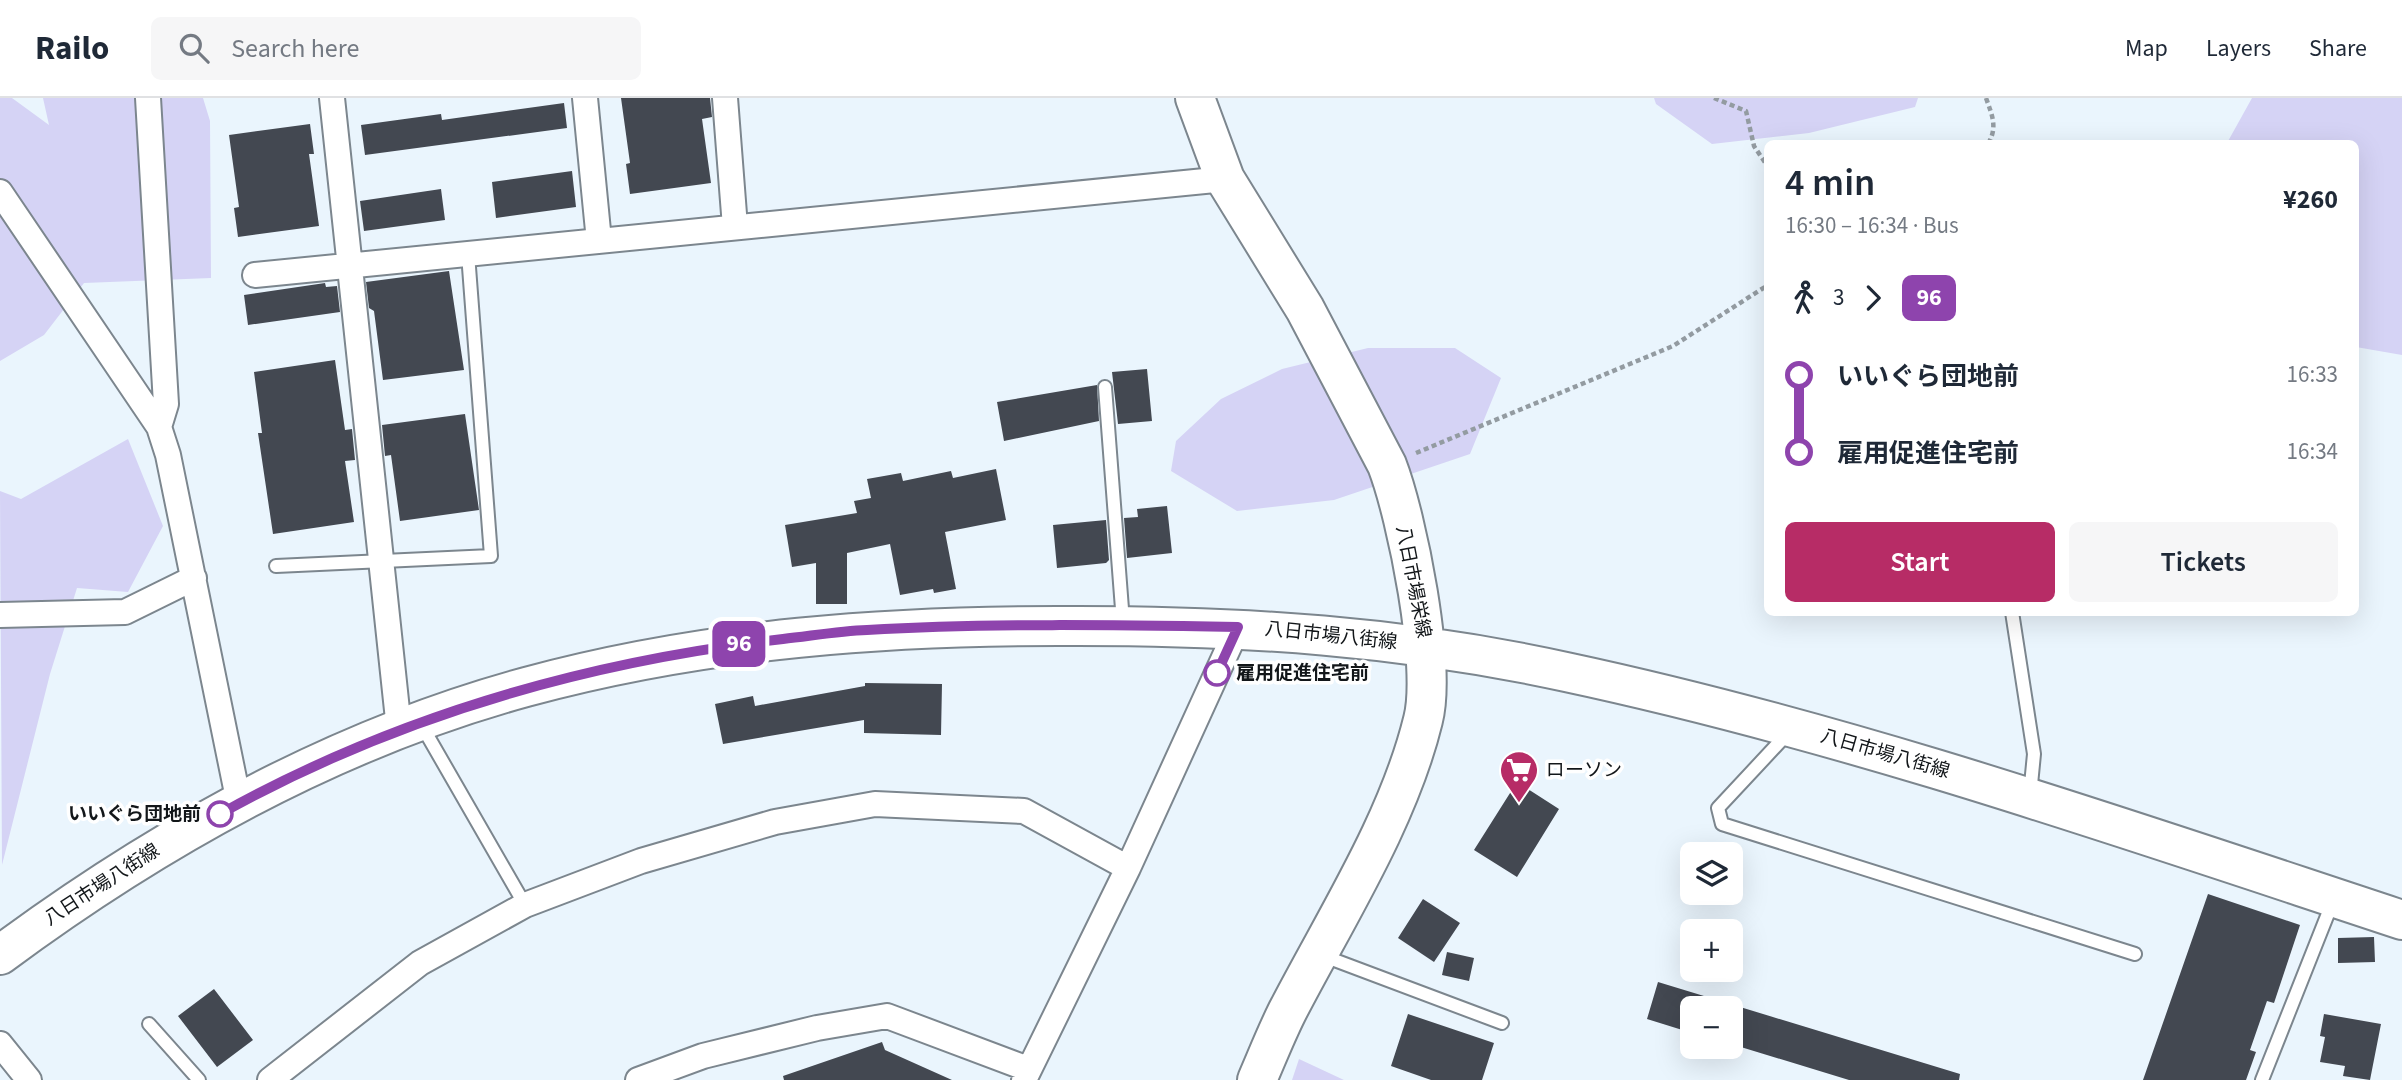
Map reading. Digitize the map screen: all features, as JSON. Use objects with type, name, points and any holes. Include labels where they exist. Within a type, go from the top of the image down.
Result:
[{"type":"main road","name":"八日市場栄線","points":[[1195,98],[1225,179],[1305,309],[1387,465],[1396,489],[1412,561],[1425,647],[1424,718],[1387,822],[1285,1016],[1258,1080]]},
{"type":"main road","name":"八日市場八街線","points":[[0,955],[155,849],[239,803],[316,764],[410,726],[523,687],[638,661],[741,644],[864,630],[1123,626],[1238,627],[1360,638],[1562,671],[1794,727],[2029,799],[2402,920]]},
{"type":"street","points":[[148,98],[166,404],[159,427]]},
{"type":"street","points":[[332,98],[383,562],[410,726]]},
{"type":"street","points":[[585,98],[599,241]]},
{"type":"street","points":[[725,98],[735,227]]},
{"type":"street","points":[[255,275],[1225,179]]},
{"type":"street","points":[[0,192],[159,427],[169,455],[239,803]]},
{"type":"street","points":[[0,615],[125,611],[194,578]]},
{"type":"street","points":[[638,1080],[703,1056],[817,1028],[887,1016],[1026,1074],[1128,868],[1238,627]]},
{"type":"street","points":[[270,1080],[420,963],[525,905],[655,857],[775,822],[875,804],[1024,811],[1128,868]]},
{"type":"street","points":[[0,1044],[29,1080]]},
{"type":"lane","points":[[276,566],[491,556],[468,254]]},
{"type":"lane","points":[[1105,387],[1123,626]]},
{"type":"lane","points":[[2013,616],[2034,754],[2029,799]]},
{"type":"lane","points":[[410,726],[525,905]]},
{"type":"lane","points":[[1794,727],[1718,808],[1721,824],[2135,954]]},
{"type":"lane","points":[[2262,1080],[2334,897]]},
{"type":"lane","points":[[1318,954],[1502,1023]]},
{"type":"lane","points":[[149,1024],[199,1080]]},
{"type":"path","points":[[1714,98],[1745,111],[1754,146],[1764,161]]},
{"type":"path","points":[[1986,98],[1994,119],[1994,134],[1990,140]]},
{"type":"path","points":[[1387,465],[1673,346],[1764,288]]},
{"type":"shaded area","points":[[0,98],[12,98],[49,125],[43,98],[203,98],[210,121],[211,278],[84,283],[44,335],[0,361]]},
{"type":"shaded area","points":[[1654,98],[1918,98],[1915,107],[1809,133],[1712,144],[1656,104]]},
{"type":"shaded area","points":[[2252,98],[2402,98],[2402,355],[2359,348],[2359,140],[2229,140]]},
{"type":"shaded area","points":[[1368,348],[1455,348],[1501,378],[1470,454],[1334,500],[1237,511],[1171,471],[1176,441],[1221,399],[1282,369]]},
{"type":"shaded area","points":[[128,439],[163,526],[128,592],[77,588],[50,674],[2,865],[0,491],[21,499]]},
{"type":"shaded area","points":[[1299,1059],[1344,1080],[1292,1080]]},
{"type":"building","points":[[621,98],[710,98],[712,117],[702,119],[711,183],[630,194],[626,164],[630,163]]},
{"type":"building","points":[[564,103],[567,128],[365,155],[361,125],[441,114],[442,120]]},
{"type":"building","points":[[310,124],[314,154],[309,154],[319,226],[238,237],[234,208],[239,207],[229,135]]},
{"type":"building","points":[[572,171],[576,207],[496,218],[492,182]]},
{"type":"building","points":[[441,189],[445,220],[364,231],[360,201]]},
{"type":"building","points":[[449,271],[464,370],[383,380],[374,311],[369,308],[366,282]]},
{"type":"building","points":[[325,283],[326,287],[337,286],[340,312],[248,325],[244,295]]},
{"type":"building","points":[[335,360],[345,430],[352,429],[355,460],[345,461],[354,522],[273,534],[258,433],[262,433],[254,372]]},
{"type":"building","points":[[1147,369],[1152,421],[1118,424],[1112,372]]},
{"type":"building","points":[[1097,385],[1099,421],[1004,441],[997,402]]},
{"type":"building","points":[[465,414],[479,510],[400,521],[391,455],[385,456],[382,425]]},
{"type":"building","points":[[996,469],[1006,520],[945,532],[956,589],[934,593],[933,589],[900,595],[890,544],[847,553],[847,604],[816,604],[816,563],[792,567],[785,525],[857,513],[854,501],[871,498],[867,479],[901,473],[903,481],[951,471],[953,478]]},
{"type":"building","points":[[1167,506],[1172,553],[1127,558],[1124,518],[1138,517],[1137,509]]},
{"type":"building","points":[[1106,520],[1109,560],[1106,563],[1057,568],[1053,525]]},
{"type":"building","points":[[865,683],[942,684],[941,735],[864,733],[864,720],[723,744],[715,704],[753,696],[755,706],[865,686]]},
{"type":"building","points":[[1517,782],[1559,809],[1517,877],[1474,850]]},
{"type":"building","points":[[2208,894],[2300,925],[2274,1003],[2267,1001],[2250,1050],[2256,1052],[2246,1080],[2143,1080]]},
{"type":"building","points":[[1423,899],[1460,923],[1434,962],[1398,938]]},
{"type":"building","points":[[2374,937],[2375,962],[2338,963],[2338,938]]},
{"type":"building","points":[[1447,952],[1474,958],[1469,981],[1442,975]]},
{"type":"building","points":[[1658,982],[1704,996],[1680,996],[1680,1029],[1647,1019]]},
{"type":"building","points":[[214,989],[253,1040],[217,1067],[178,1016]]},
{"type":"building","points":[[1743,1008],[1960,1074],[1959,1080],[1849,1080],[1743,1048]]},
{"type":"building","points":[[1408,1014],[1494,1043],[1482,1080],[1431,1080],[1391,1066]]},
{"type":"building","points":[[2324,1014],[2381,1024],[2370,1080],[2343,1076],[2345,1066],[2320,1062],[2325,1037],[2320,1036]]},
{"type":"building","points":[[882,1042],[885,1050],[952,1080],[784,1080],[783,1076]]},
{"type":"bus line","name":"96","points":[[220,814],[316,764],[399,729],[523,687],[638,661],[741,644],[864,630],[911,628],[1005,625],[1238,627],[1217,673]]},
{"type":"place","name":"雇用促進住宅前","points":[[1217,673]]},
{"type":"place","name":"ローソン","points":[[1519,804]]},
{"type":"place","name":"いいぐら団地前","points":[[220,814]]}]
